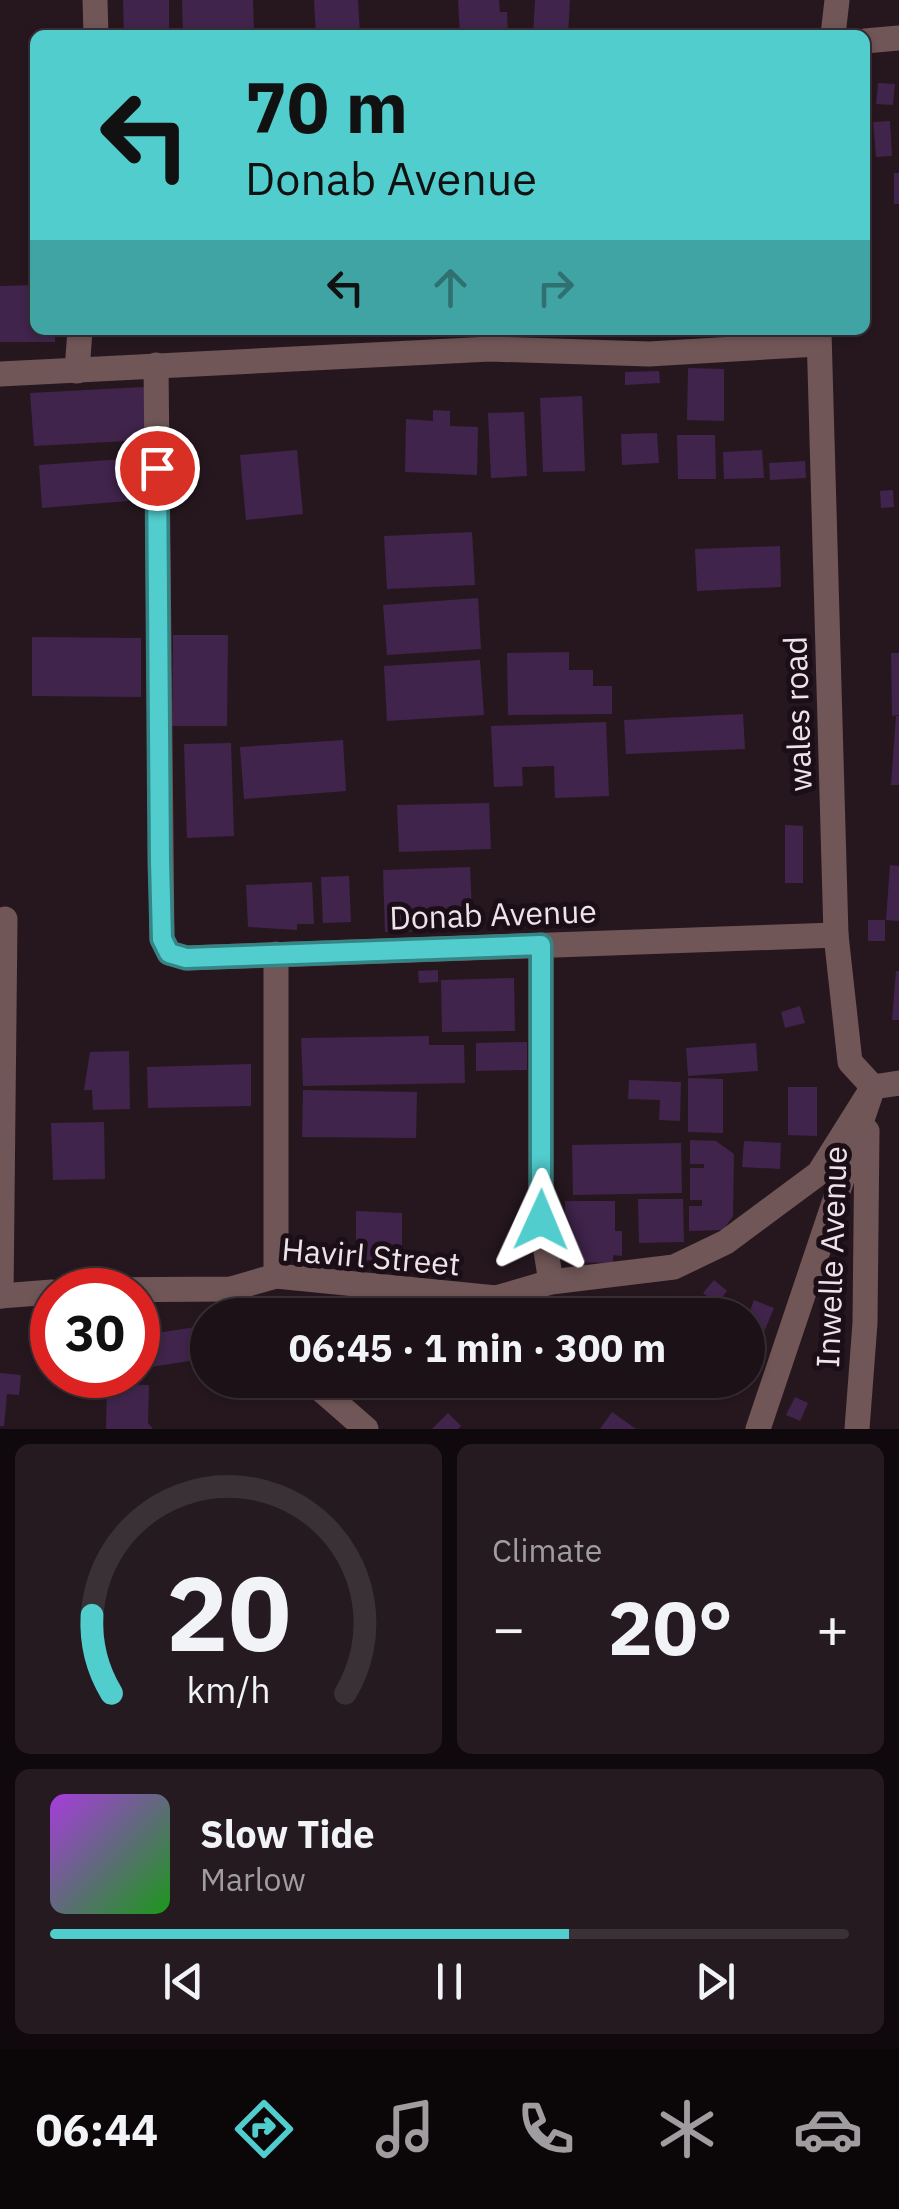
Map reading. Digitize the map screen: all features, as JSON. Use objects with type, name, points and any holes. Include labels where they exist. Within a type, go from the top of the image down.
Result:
[{"type":"street","points":[[95,0],[96,30]]},
{"type":"street","points":[[834,30],[837,0]]},
{"type":"street","points":[[870,41],[899,38]]},
{"type":"street","points":[[77,371],[80,335]]},
{"type":"street","points":[[0,374],[490,348],[649,354],[818,337]]},
{"type":"street","name":"wales road","points":[[818,337],[836,935],[850,1062],[872,1087]]},
{"type":"street","name":"Donab Avenue","points":[[156,365],[162,939],[169,953],[186,958],[836,935]]},
{"type":"street","points":[[5,919],[1,1296],[30,1294]]},
{"type":"street","points":[[541,945],[541,1220],[552,1282]]},
{"type":"street","points":[[276,954],[276,1276]]},
{"type":"street","points":[[758,1429],[872,1087],[899,1084]]},
{"type":"street","name":"Havirl Street","points":[[160,1289],[232,1289],[276,1276],[496,1298],[552,1282],[674,1267],[726,1242],[819,1174],[872,1087]]},
{"type":"street","name":"Inwelle Avenue","points":[[857,1429],[866,1322],[866,1138],[872,1087]]},
{"type":"street","points":[[232,1289],[238,1298]]},
{"type":"street","points":[[331,1398],[366,1429]]},
{"type":"building","points":[[123,0],[169,0],[169,30],[124,30]]},
{"type":"building","points":[[182,0],[253,0],[254,30],[183,30]]},
{"type":"building","points":[[314,0],[358,0],[360,30],[316,30]]},
{"type":"building","points":[[458,0],[499,0],[500,12],[507,12],[508,30],[460,30]]},
{"type":"building","points":[[535,0],[570,0],[568,30],[533,30]]},
{"type":"building","points":[[878,83],[895,84],[893,105],[876,104]]},
{"type":"building","points":[[890,121],[892,156],[876,157],[873,122]]},
{"type":"building","points":[[894,173],[899,173],[899,204],[894,204]]},
{"type":"building","points":[[30,285],[30,335],[55,335],[55,342],[0,342],[0,286]]},
{"type":"building","points":[[688,368],[724,369],[724,421],[687,420]]},
{"type":"building","points":[[659,371],[660,383],[625,385],[625,372]]},
{"type":"building","points":[[144,387],[147,440],[34,446],[30,393]]},
{"type":"building","points":[[582,396],[585,471],[543,472],[540,398]]},
{"type":"building","points":[[433,410],[450,411],[450,426],[478,427],[477,475],[405,472],[406,419],[433,421]]},
{"type":"building","points":[[524,412],[527,476],[491,478],[488,413]]},
{"type":"building","points":[[657,433],[659,463],[622,465],[621,434]]},
{"type":"building","points":[[677,435],[715,435],[716,479],[678,479]]},
{"type":"building","points":[[297,450],[303,514],[246,520],[240,455]]},
{"type":"building","points":[[762,450],[764,478],[724,479],[723,452]]},
{"type":"building","points":[[137,458],[140,500],[42,508],[39,465]]},
{"type":"building","points":[[805,461],[806,478],[770,480],[769,463]]},
{"type":"building","points":[[893,490],[894,507],[881,508],[880,491]]},
{"type":"building","points":[[472,532],[475,585],[387,589],[384,536]]},
{"type":"building","points":[[780,546],[781,587],[697,591],[695,549]]},
{"type":"building","points":[[478,598],[481,649],[387,655],[383,605]]},
{"type":"building","points":[[173,635],[228,635],[227,726],[172,726]]},
{"type":"building","points":[[32,637],[141,638],[141,697],[32,696]]},
{"type":"building","points":[[569,652],[569,670],[593,670],[593,686],[612,686],[612,714],[508,715],[507,653]]},
{"type":"building","points":[[891,653],[899,653],[899,715],[892,716]]},
{"type":"building","points":[[480,660],[484,715],[387,721],[384,666]]},
{"type":"building","points":[[743,714],[745,749],[626,754],[624,720]]},
{"type":"building","points":[[896,716],[899,785],[891,785]]},
{"type":"building","points":[[606,722],[609,796],[555,798],[554,766],[522,767],[523,786],[494,787],[491,726]]},
{"type":"building","points":[[343,740],[346,791],[244,799],[240,747]]},
{"type":"building","points":[[231,743],[234,836],[187,838],[184,744]]},
{"type":"building","points":[[489,803],[491,849],[399,852],[397,805]]},
{"type":"building","points":[[785,825],[803,826],[803,883],[785,883]]},
{"type":"building","points":[[890,865],[899,866],[899,921],[886,920]]},
{"type":"building","points":[[470,867],[473,930],[385,932],[383,870]]},
{"type":"building","points":[[349,876],[351,922],[323,923],[321,877]]},
{"type":"building","points":[[312,882],[314,924],[297,924],[297,930],[248,927],[246,885]]},
{"type":"building","points":[[868,920],[885,920],[885,941],[868,941]]},
{"type":"building","points":[[438,970],[438,982],[419,983],[418,971]]},
{"type":"building","points":[[896,971],[899,1020],[892,1020]]},
{"type":"building","points":[[514,978],[515,1031],[442,1032],[441,980]]},
{"type":"building","points":[[800,1006],[805,1023],[785,1028],[781,1012]]},
{"type":"building","points":[[429,1036],[429,1045],[464,1045],[465,1083],[303,1086],[301,1038]]},
{"type":"building","points":[[527,1042],[527,1070],[476,1071],[476,1043]]},
{"type":"building","points":[[756,1043],[758,1071],[688,1076],[686,1048]]},
{"type":"building","points":[[129,1051],[130,1109],[93,1110],[92,1090],[84,1090],[90,1052]]},
{"type":"building","points":[[251,1064],[251,1106],[148,1108],[147,1067]]},
{"type":"building","points":[[688,1078],[723,1079],[723,1133],[688,1132]]},
{"type":"building","points":[[629,1080],[681,1082],[680,1121],[659,1120],[660,1100],[628,1099]]},
{"type":"building","points":[[788,1087],[817,1087],[817,1136],[788,1135]]},
{"type":"building","points":[[303,1090],[417,1092],[416,1138],[302,1137]]},
{"type":"building","points":[[104,1122],[105,1179],[53,1180],[51,1123]]},
{"type":"building","points":[[690,1140],[716,1141],[734,1154],[733,1216],[723,1230],[689,1231],[689,1206],[702,1206],[702,1200],[690,1200],[690,1168],[704,1168],[704,1164],[690,1164]]},
{"type":"building","points":[[744,1141],[781,1143],[780,1169],[742,1167]]},
{"type":"building","points":[[681,1143],[682,1193],[573,1195],[572,1145]]},
{"type":"building","points":[[638,1199],[683,1199],[684,1242],[639,1243]]},
{"type":"building","points":[[565,1201],[615,1201],[615,1231],[622,1231],[622,1256],[613,1255],[613,1263],[565,1262]]},
{"type":"building","points":[[356,1211],[402,1213],[402,1261],[356,1260]]},
{"type":"building","points":[[714,1280],[727,1291],[722,1298],[709,1298],[703,1293]]},
{"type":"building","points":[[765,1304],[774,1308],[765,1329]]},
{"type":"building","points":[[190,1328],[190,1361],[160,1366],[160,1333]]},
{"type":"building","points":[[0,1373],[21,1375],[19,1395],[7,1394],[4,1426],[0,1426]]},
{"type":"building","points":[[795,1397],[808,1403],[800,1421],[786,1415]]},
{"type":"building","points":[[107,1398],[149,1398],[148,1423],[153,1429],[106,1429]]},
{"type":"building","points":[[612,1412],[636,1429],[600,1429]]},
{"type":"building","points":[[448,1413],[461,1426],[458,1429],[432,1429]]},
{"type":"route","points":[[157,468],[160,861],[162,939],[169,953],[186,958],[541,945],[541,1220]]}]
